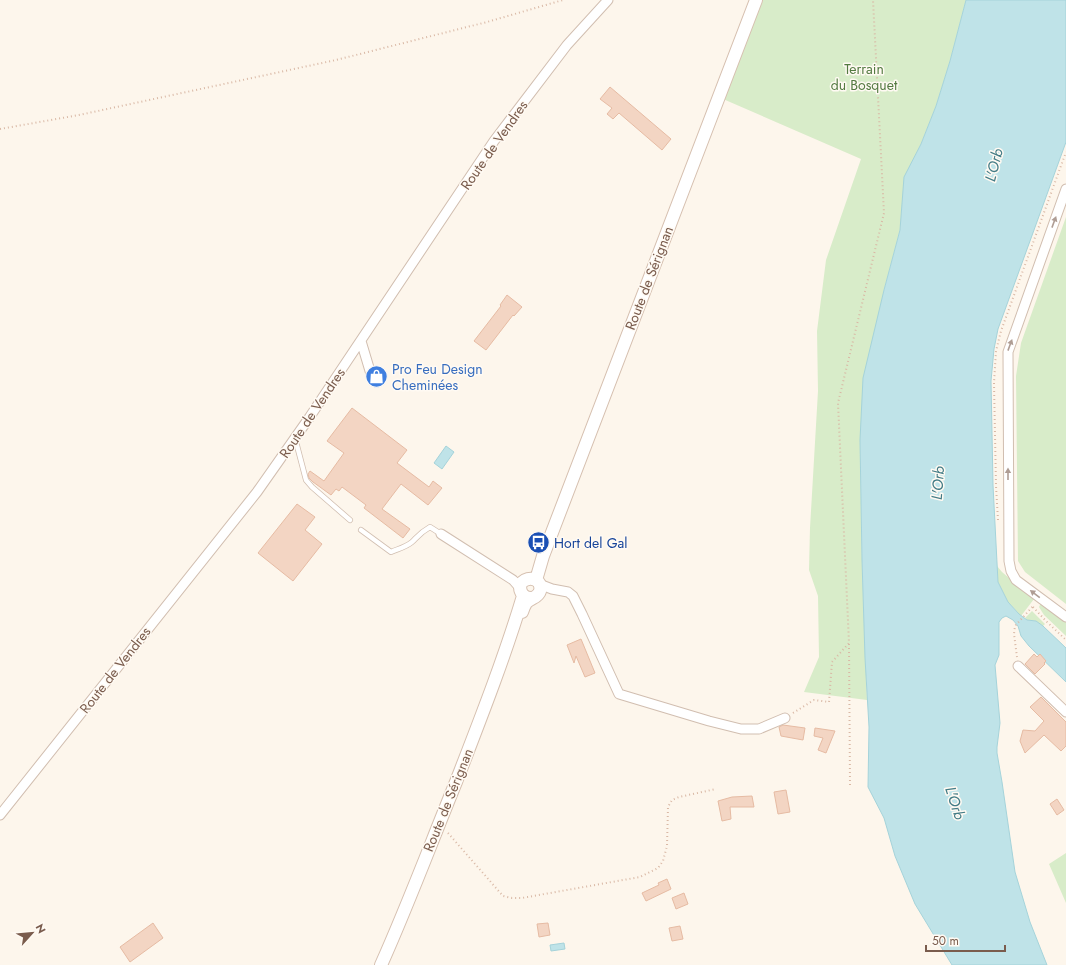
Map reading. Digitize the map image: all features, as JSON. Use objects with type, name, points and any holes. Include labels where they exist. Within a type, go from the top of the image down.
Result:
[{"type":"main road","name":"Route de Sérignan","points":[[381,965],[481,718],[529,586],[543,556],[756,0]]},
{"type":"street","name":"Route de Vendres","points":[[0,815],[257,492],[361,341],[494,141],[568,45],[608,0]]},
{"type":"street","points":[[1066,189],[1008,352],[1009,561],[1016,580],[1066,617]]},
{"type":"street","points":[[361,341],[370,371]]},
{"type":"street","points":[[441,534],[529,586],[568,592],[573,596],[618,694],[708,721],[741,729],[759,729],[785,718]]},
{"type":"street","points":[[1018,666],[1066,712]]},
{"type":"lane","points":[[295,438],[306,480],[350,520]]},
{"type":"lane","points":[[361,530],[391,552],[401,549],[430,526],[441,534]]},
{"type":"path","points":[[0,129],[79,115],[336,60],[488,22],[563,0]]},
{"type":"path","points":[[850,785],[849,643],[838,403],[884,213],[872,0]]},
{"type":"path","points":[[1033,606],[1066,640]]},
{"type":"path","points":[[1018,666],[1014,634],[1015,626],[1028,611]]},
{"type":"path","points":[[785,718],[814,700],[829,702],[832,662],[849,643]]},
{"type":"path","points":[[439,823],[503,896],[522,898],[640,877],[658,868],[663,860],[667,846],[668,807],[672,800],[679,797],[716,789]]},
{"type":"green space","name":"Terrain du Bosquet","points":[[763,0],[966,0],[950,61],[936,106],[921,144],[905,177],[900,230],[884,290],[860,440],[862,560],[867,700],[804,692],[819,657],[818,596],[809,570],[818,391],[817,331],[826,260],[861,159],[723,99]]},
{"type":"green space","points":[[1066,217],[1066,604],[1025,572],[1018,561],[1016,376],[1021,343]]},
{"type":"green space","points":[[997,566],[1034,599],[1021,616],[1008,602],[998,582]]},
{"type":"green space","points":[[1041,603],[1066,622],[1066,636],[1044,615],[1039,607]]},
{"type":"green space","points":[[1032,611],[1045,624],[1043,626],[1036,621],[1027,620],[1025,618]]},
{"type":"green space","points":[[1066,853],[1066,903],[1049,864]]},
{"type":"water","name":"L'Orb","points":[[966,0],[1066,0],[1066,142],[998,329],[994,349],[991,381],[993,485],[998,582],[1008,602],[1019,614],[1027,620],[1036,621],[1043,626],[1066,648],[1066,682],[1029,646],[1021,636],[1018,626],[1013,620],[1006,616],[999,622],[999,655],[995,665],[1000,723],[997,753],[1015,872],[1030,922],[1047,965],[952,965],[915,904],[895,856],[884,818],[868,787],[869,727],[865,658],[860,440],[863,378],[900,230],[904,177],[921,144],[936,106],[950,61]]},
{"type":"water","points":[[446,446],[454,452],[442,469],[434,463]]},
{"type":"water","points":[[564,943],[565,949],[551,951],[550,945]]},
{"type":"building","points":[[610,87],[671,139],[662,150],[619,113],[613,119],[607,114],[612,108],[600,99]]},
{"type":"building","points":[[507,295],[522,307],[514,316],[513,315],[486,350],[474,341],[501,306],[500,305]]},
{"type":"building","points":[[352,408],[407,450],[397,463],[429,487],[433,481],[442,488],[428,505],[401,484],[382,509],[410,529],[403,538],[364,508],[366,505],[342,487],[339,491],[336,489],[331,495],[309,478],[308,474],[310,471],[324,481],[344,453],[327,441]]},
{"type":"building","points":[[297,504],[315,517],[305,530],[322,544],[293,581],[258,553]]},
{"type":"building","points":[[581,639],[595,673],[585,677],[576,656],[574,663],[567,645]]},
{"type":"building","points":[[1034,654],[1037,657],[1040,654],[1046,661],[1035,674],[1025,664]]},
{"type":"building","points":[[1041,697],[1066,722],[1066,746],[1061,751],[1044,735],[1025,753],[1020,741],[1023,730],[1035,731],[1044,721],[1030,707]]},
{"type":"building","points":[[783,725],[805,728],[803,740],[781,736],[779,727]]},
{"type":"building","points":[[815,728],[835,731],[826,753],[818,750],[823,738],[814,736]]},
{"type":"building","points":[[786,790],[790,812],[778,814],[774,792]]},
{"type":"building","points":[[752,796],[754,807],[730,807],[731,819],[722,821],[718,801],[732,797]]},
{"type":"building","points":[[1057,799],[1064,810],[1057,815],[1050,804]]},
{"type":"building","points":[[667,879],[671,889],[646,901],[642,893],[659,885],[658,883]]},
{"type":"building","points":[[684,893],[688,904],[676,909],[672,898]]},
{"type":"building","points":[[153,923],[163,938],[130,962],[120,947]]},
{"type":"building","points":[[548,923],[550,935],[539,937],[537,924]]},
{"type":"building","points":[[680,926],[683,939],[672,941],[669,928]]},
{"type":"place","name":"Pro Feu Design Cheminées","points":[[376,377]]},
{"type":"place","name":"Hort del Gal","points":[[538,543]]}]
